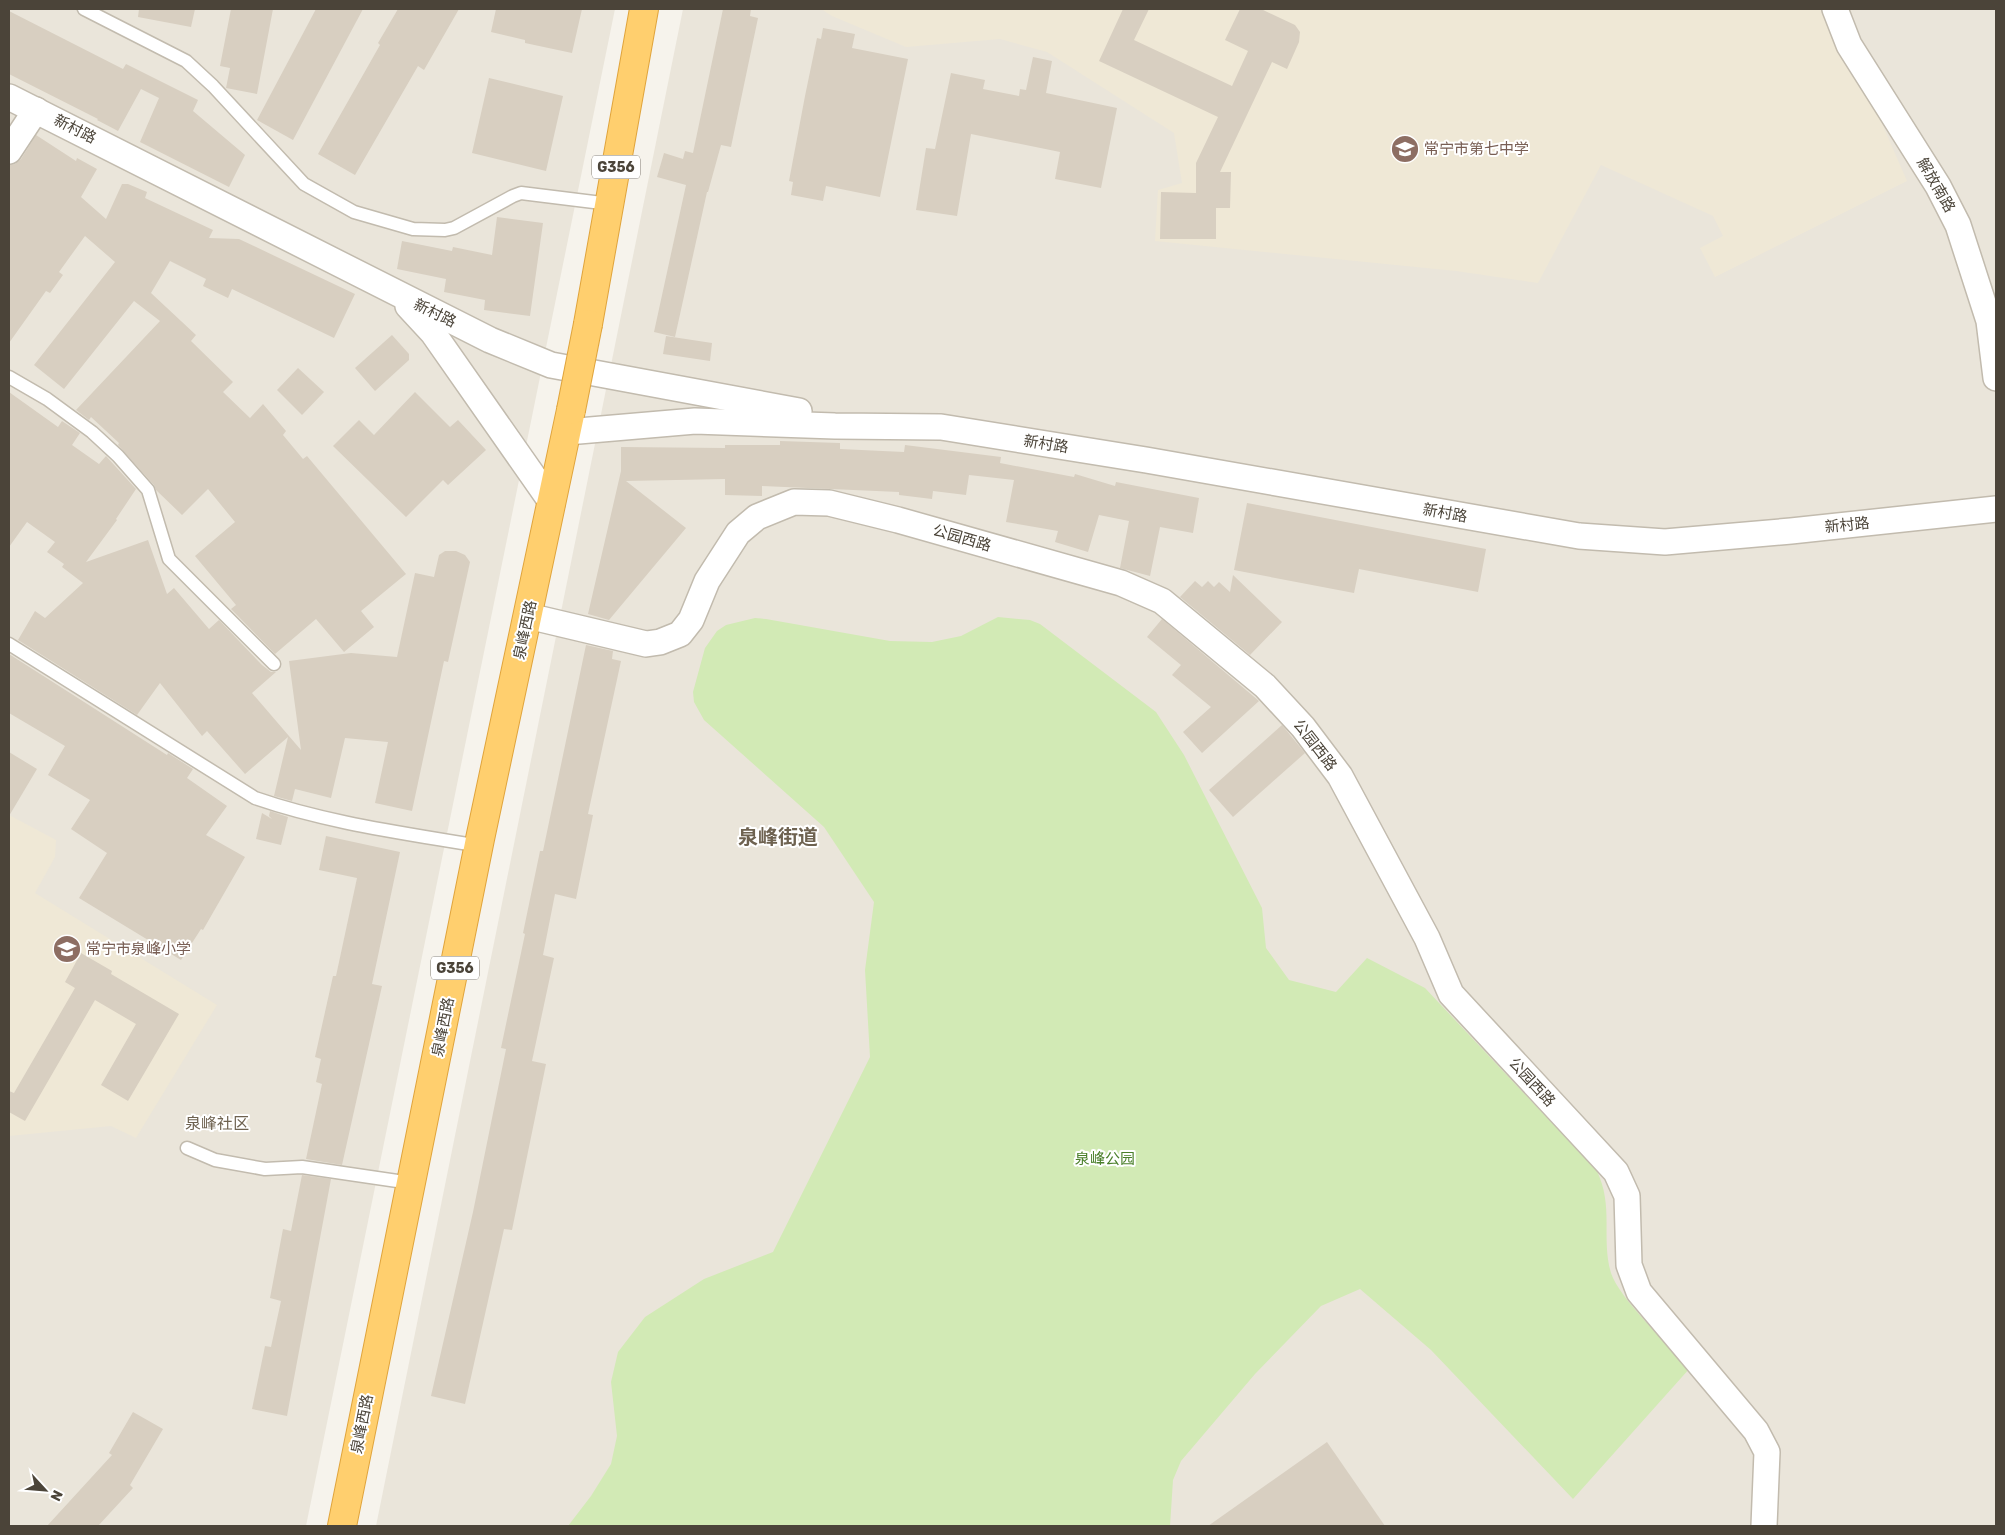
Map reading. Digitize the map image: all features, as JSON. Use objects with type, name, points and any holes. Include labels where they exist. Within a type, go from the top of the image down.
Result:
[{"type":"highway","name":"G356","points":[[569,421],[644,9]]},
{"type":"highway","name":"泉峰西路","points":[[342,1526],[479,846],[569,421]]},
{"type":"street","name":"解放南路","points":[[1834,9],[1849,45],[1938,186],[1958,225],[1989,321],[1996,378]]},
{"type":"street","name":"新村路","points":[[9,97],[490,340],[551,365],[751,404],[897,427]]},
{"type":"street","points":[[9,151],[36,110]]},
{"type":"street","points":[[391,291],[410,307],[433,333],[552,503]]},
{"type":"street","name":"新村路","points":[[569,421],[695,421],[835,426],[941,427],[1146,460],[1569,535],[1625,540],[1665,542],[1996,509]]},
{"type":"street","name":"公园西路","points":[[528,616],[646,644],[660,642],[680,634],[691,620],[707,581],[738,533],[757,517],[794,502],[829,504],[898,520],[1121,582],[1162,601],[1265,686],[1303,728],[1340,776],[1427,938],[1451,994],[1616,1172],[1627,1196],[1629,1265],[1639,1292],[1756,1431],[1767,1452],[1764,1526]]},
{"type":"lane","points":[[84,9],[186,61],[214,86],[304,184],[354,212],[397,226],[429,230],[454,228],[521,193],[610,204]]},
{"type":"lane","points":[[9,376],[47,399],[92,432],[118,456],[148,490],[169,559],[274,664]]},
{"type":"lane","points":[[9,644],[255,798],[290,810],[341,822],[479,846]]},
{"type":"lane","points":[[187,1148],[215,1160],[265,1169],[302,1167],[411,1183]]},
{"type":"shaded area","points":[[9,9],[615,9],[306,1526],[9,1526]]},
{"type":"shaded area","points":[[683,9],[1996,9],[1996,1526],[376,1526]]},
{"type":"shaded area","name":"常宁市第七中学","points":[[821,9],[1832,9],[1907,181],[1715,277],[1700,248],[1723,236],[1713,216],[1601,165],[1538,283],[1456,271],[1155,241],[1158,190],[1182,183],[1174,133],[1047,52],[1000,39],[906,47],[832,16]]},
{"type":"shaded area","name":"常宁市泉峰小学","points":[[9,815],[56,840],[55,857],[35,893],[217,1005],[136,1138],[111,1126],[9,1136]]},
{"type":"green space","name":"泉峰公园","points":[[998,617],[1030,620],[1040,624],[1156,712],[1184,755],[1262,908],[1266,948],[1289,980],[1336,992],[1367,958],[1425,988],[1597,1171],[1605,1197],[1608,1260],[1611,1273],[1634,1309],[1690,1368],[1573,1499],[1431,1350],[1360,1289],[1321,1306],[1255,1374],[1181,1461],[1173,1480],[1170,1526],[568,1526],[591,1496],[611,1464],[617,1436],[611,1382],[618,1352],[645,1317],[704,1279],[773,1252],[870,1057],[865,970],[874,902],[824,827],[704,720],[694,702],[693,692],[705,648],[717,631],[726,625],[755,618],[890,641],[932,642],[961,636]]},
{"type":"building","points":[[139,9],[195,9],[191,27],[138,17]]},
{"type":"building","points":[[231,9],[273,9],[257,94],[226,88],[230,68],[220,66]]},
{"type":"building","points":[[316,9],[363,9],[293,140],[257,120]]},
{"type":"building","points":[[398,9],[459,9],[424,70],[418,66],[355,175],[318,154],[380,45],[378,43]]},
{"type":"building","points":[[496,9],[582,9],[572,53],[525,43],[525,40],[491,32]]},
{"type":"building","points":[[723,9],[751,9],[750,16],[758,18],[731,147],[721,145],[707,192],[675,337],[654,332],[686,185],[657,177],[664,153],[683,159],[685,151],[693,153]]},
{"type":"building","points":[[1123,9],[1149,9],[1134,40],[1232,86],[1248,51],[1225,40],[1240,9],[1261,9],[1295,25],[1300,32],[1299,42],[1287,69],[1272,62],[1220,172],[1231,172],[1230,208],[1216,208],[1216,239],[1160,239],[1161,192],[1196,193],[1196,163],[1218,117],[1099,61]]},
{"type":"building","points":[[9,11],[123,69],[126,64],[198,100],[193,111],[245,155],[229,187],[140,142],[159,98],[141,89],[118,131],[9,74]]},
{"type":"building","points":[[823,28],[855,34],[852,48],[908,59],[880,197],[826,186],[823,201],[791,195],[793,182],[789,181],[805,96],[817,38],[821,39]]},
{"type":"building","points":[[1033,57],[1052,61],[1046,93],[1117,108],[1101,188],[1055,179],[1060,152],[971,134],[957,216],[916,210],[926,148],[935,149],[951,73],[985,80],[983,89],[1019,96],[1020,89],[1026,90]]},
{"type":"building","points":[[489,78],[563,96],[546,171],[472,153]]},
{"type":"building","points":[[36,135],[76,161],[77,158],[97,169],[81,197],[106,219],[122,184],[128,184],[147,192],[145,198],[213,230],[209,238],[239,239],[355,294],[334,338],[232,289],[228,298],[203,286],[206,279],[170,261],[151,293],[196,335],[191,341],[233,382],[223,392],[250,418],[263,404],[286,431],[283,435],[303,459],[307,456],[406,574],[361,611],[374,627],[344,652],[316,619],[275,654],[231,609],[236,605],[195,556],[235,522],[208,489],[182,515],[156,490],[154,485],[118,445],[119,443],[91,417],[89,420],[76,410],[160,321],[134,301],[64,389],[34,365],[115,262],[85,236],[59,272],[63,275],[50,293],[46,291],[9,343],[9,165],[15,164],[21,159]]},
{"type":"building","points":[[497,217],[543,223],[530,316],[484,310],[485,300],[444,292],[446,279],[397,269],[402,241],[452,251],[453,247],[492,255]]},
{"type":"building","points":[[392,335],[409,354],[409,360],[375,391],[355,368]]},
{"type":"building","points":[[666,336],[712,343],[710,361],[663,354]]},
{"type":"building","points":[[298,368],[324,392],[302,415],[277,390]]},
{"type":"building","points":[[9,392],[58,427],[62,421],[80,433],[72,445],[99,464],[106,456],[136,489],[117,520],[86,562],[148,540],[167,594],[174,588],[209,629],[219,620],[262,665],[271,672],[276,672],[252,693],[301,750],[289,661],[351,653],[397,657],[415,573],[434,577],[439,555],[445,551],[456,551],[465,555],[470,562],[448,662],[444,661],[412,811],[375,803],[388,742],[345,738],[331,798],[295,789],[292,801],[274,796],[288,737],[245,774],[207,731],[202,736],[160,683],[137,715],[18,640],[35,611],[45,618],[83,583],[62,567],[64,564],[47,552],[55,542],[27,522],[9,547]]},
{"type":"building","points":[[415,392],[450,427],[458,420],[486,450],[448,485],[443,480],[406,517],[333,446],[359,420],[374,435]]},
{"type":"building","points":[[780,441],[840,443],[840,449],[904,452],[905,445],[1001,457],[1000,463],[1074,477],[1075,474],[1115,486],[1116,482],[1199,498],[1193,533],[1160,527],[1150,576],[1120,568],[1129,521],[1099,515],[1088,552],[1055,542],[1058,531],[1006,522],[1014,480],[969,475],[966,495],[933,491],[932,499],[899,495],[899,492],[762,486],[762,496],[725,495],[725,479],[626,481],[686,528],[609,620],[588,614],[621,471],[621,447],[725,448],[725,445],[780,445]]},
{"type":"building","points":[[1247,503],[1486,549],[1478,592],[1359,569],[1354,593],[1234,570]]},
{"type":"building","points":[[1233,575],[1282,622],[1250,655],[1180,597],[1195,581],[1202,587],[1208,581],[1214,587],[1219,582],[1230,592]]},
{"type":"building","points":[[1162,619],[1259,701],[1202,753],[1183,732],[1211,707],[1172,675],[1181,665],[1147,637]]},
{"type":"building","points":[[586,645],[613,651],[612,659],[621,661],[588,814],[593,815],[576,899],[555,894],[543,955],[554,958],[532,1061],[546,1064],[512,1230],[504,1229],[465,1404],[431,1396],[473,1212],[506,1049],[501,1048],[525,934],[523,933],[540,851],[543,851]]},
{"type":"building","points":[[9,654],[167,755],[168,753],[193,769],[187,778],[227,806],[206,835],[245,857],[203,930],[201,929],[181,960],[79,898],[107,853],[71,829],[90,800],[48,775],[65,746],[9,713]]},
{"type":"building","points":[[1282,725],[1305,753],[1233,817],[1209,790]]},
{"type":"building","points":[[9,752],[37,769],[9,816]]},
{"type":"building","points":[[270,811],[288,817],[281,845],[256,839],[262,813],[272,819],[269,816]]},
{"type":"building","points":[[326,836],[400,852],[372,984],[382,986],[342,1165],[306,1159],[322,1084],[316,1082],[321,1059],[315,1057],[333,976],[336,976],[357,878],[319,870]]},
{"type":"building","points":[[81,953],[112,971],[111,974],[179,1014],[128,1101],[101,1085],[136,1024],[95,1000],[25,1121],[9,1112],[9,1091],[14,1093],[75,988],[65,982]]},
{"type":"building","points":[[302,1175],[331,1179],[287,1416],[252,1409],[265,1346],[271,1347],[281,1301],[270,1298],[283,1229],[291,1231]]},
{"type":"building","points":[[133,1412],[163,1429],[130,1485],[133,1488],[98,1526],[47,1526],[112,1455],[109,1453]]},
{"type":"building","points":[[1327,1442],[1385,1526],[1208,1526]]},
{"type":"place","name":"常宁市第七中学","points":[[1405,149]]},
{"type":"place","name":"常宁市泉峰小学","points":[[67,949]]},
{"type":"district","name":"泉峰街道","points":[[778,837]]},
{"type":"district","name":"泉峰社区","points":[[217,1123]]}]
